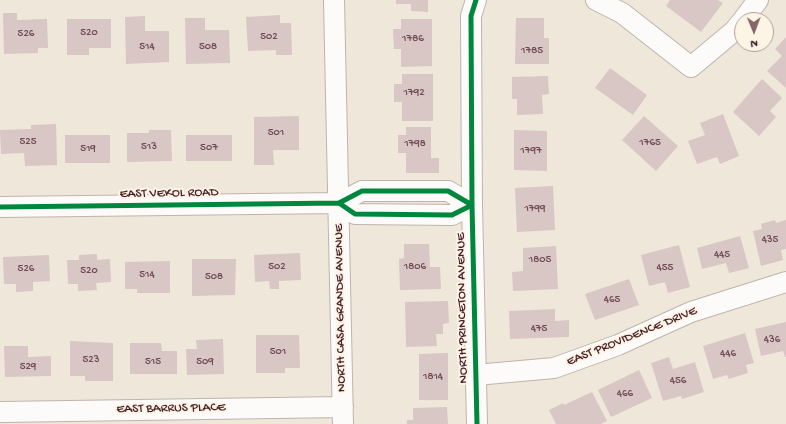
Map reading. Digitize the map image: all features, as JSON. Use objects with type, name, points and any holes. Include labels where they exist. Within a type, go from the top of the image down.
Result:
[{"type":"street","name":"NORTH CASA GRANDE AVENUE","points":[[334,0],[343,416]]},
{"type":"street","name":"NORTH PRINCETON AVENUE","points":[[476,0],[471,16],[472,205],[477,424]]},
{"type":"street","points":[[596,0],[622,13],[691,67],[734,32]]},
{"type":"street","points":[[749,12],[758,0]]},
{"type":"street","points":[[339,203],[355,214],[452,214],[472,205]]},
{"type":"street","name":"EAST VEKOL ROAD","points":[[0,207],[339,203]]},
{"type":"street","name":"EAST PROVIDENCE DRIVE","points":[[476,375],[554,368],[618,346],[691,312],[786,282]]},
{"type":"street","name":"EAST BARRUS PLACE","points":[[0,412],[343,416]]},
{"type":"building","points":[[396,0],[428,0],[428,12],[411,11],[411,4],[396,4]]},
{"type":"building","points":[[670,0],[718,0],[723,3],[701,32],[666,6]]},
{"type":"building","points":[[3,13],[17,13],[17,20],[47,19],[48,48],[38,48],[38,53],[4,54]]},
{"type":"building","points":[[280,15],[280,23],[291,23],[292,55],[276,55],[276,50],[248,51],[246,17]]},
{"type":"building","points":[[145,16],[145,31],[169,31],[169,62],[126,64],[125,17]]},
{"type":"building","points":[[185,18],[205,18],[205,30],[229,30],[230,63],[186,64]]},
{"type":"building","points":[[516,18],[544,18],[544,38],[549,38],[549,64],[515,64]]},
{"type":"building","points":[[67,19],[111,19],[111,48],[89,48],[89,55],[67,55]]},
{"type":"building","points":[[401,19],[432,19],[432,66],[401,67],[401,49],[394,49],[393,29],[401,29]]},
{"type":"building","points":[[786,37],[786,88],[767,71],[782,56],[775,49]]},
{"type":"building","points":[[610,68],[647,95],[633,115],[595,88]]},
{"type":"building","points":[[402,74],[433,74],[433,121],[402,121],[402,102],[394,102],[394,84],[402,84]]},
{"type":"building","points":[[548,76],[549,94],[542,95],[543,114],[517,115],[517,99],[512,99],[512,77]]},
{"type":"building","points":[[762,79],[782,98],[770,111],[776,117],[759,136],[733,112]]},
{"type":"building","points":[[723,114],[739,156],[720,164],[717,157],[697,164],[688,141],[705,135],[700,123]]},
{"type":"building","points":[[299,116],[299,150],[273,150],[274,165],[254,165],[254,117]]},
{"type":"building","points":[[644,116],[678,146],[656,171],[622,140]]},
{"type":"building","points":[[56,124],[57,165],[25,166],[24,153],[1,154],[0,130],[31,129],[31,125]]},
{"type":"building","points":[[406,127],[431,127],[431,158],[439,158],[439,173],[406,173],[406,153],[398,153],[398,135],[406,135]]},
{"type":"building","points":[[149,130],[171,130],[172,161],[127,162],[127,133],[149,133]]},
{"type":"building","points":[[514,130],[547,131],[547,171],[514,170]]},
{"type":"building","points":[[65,135],[110,135],[110,163],[65,163]]},
{"type":"building","points":[[186,135],[232,135],[232,161],[186,161]]},
{"type":"building","points":[[553,186],[555,230],[517,232],[515,188]]},
{"type":"building","points":[[775,220],[776,223],[786,220],[786,249],[781,250],[783,260],[761,266],[753,231],[762,229],[761,224]]},
{"type":"building","points":[[740,236],[749,268],[729,273],[726,263],[702,269],[697,248]]},
{"type":"building","points":[[404,244],[429,244],[430,267],[440,267],[441,289],[400,290],[399,259],[404,258]]},
{"type":"building","points":[[679,245],[690,287],[668,293],[665,282],[649,286],[641,255]]},
{"type":"building","points":[[556,246],[558,289],[513,291],[512,272],[523,271],[523,248]]},
{"type":"building","points":[[300,253],[301,280],[279,281],[279,289],[270,289],[269,281],[255,282],[254,255]]},
{"type":"building","points":[[97,254],[97,260],[110,259],[111,282],[96,283],[97,290],[78,291],[78,284],[68,284],[67,260],[79,260],[79,255]]},
{"type":"building","points":[[49,255],[50,281],[33,282],[33,291],[16,292],[16,284],[4,284],[3,257]]},
{"type":"building","points":[[192,259],[236,259],[235,295],[192,296]]},
{"type":"building","points":[[170,261],[170,293],[137,293],[137,289],[125,289],[125,262]]},
{"type":"building","points":[[629,279],[639,305],[595,320],[585,294]]},
{"type":"building","points":[[448,301],[449,323],[443,324],[443,334],[436,334],[437,346],[406,347],[405,302]]},
{"type":"building","points":[[555,309],[555,321],[569,320],[569,337],[510,339],[509,311]]},
{"type":"building","points":[[786,322],[786,357],[783,351],[761,356],[755,329]]},
{"type":"building","points":[[745,333],[754,363],[746,365],[748,373],[729,379],[727,375],[713,379],[703,346]]},
{"type":"building","points":[[256,335],[299,335],[300,368],[285,368],[285,373],[256,373]]},
{"type":"building","points":[[223,339],[224,374],[187,375],[186,349],[197,349],[196,340]]},
{"type":"building","points":[[70,341],[113,343],[113,381],[85,381],[85,376],[70,376]]},
{"type":"building","points":[[130,343],[161,343],[162,351],[177,351],[177,374],[130,374]]},
{"type":"building","points":[[4,346],[28,346],[28,357],[51,356],[51,376],[5,377]]},
{"type":"building","points":[[448,353],[448,400],[419,400],[419,354]]},
{"type":"building","points":[[669,357],[673,369],[695,362],[704,392],[682,399],[681,396],[663,401],[651,363]]},
{"type":"building","points":[[639,370],[652,398],[611,417],[598,390]]},
{"type":"building","points":[[592,392],[607,421],[601,424],[556,424],[549,410]]},
{"type":"building","points":[[447,407],[448,424],[407,424],[407,420],[413,420],[413,408]]},
{"type":"cycle path","points":[[476,0],[471,16],[472,205],[477,424]]},
{"type":"cycle path","points":[[0,207],[339,203],[362,191],[448,191],[472,205],[452,215],[355,214],[339,203]]}]
